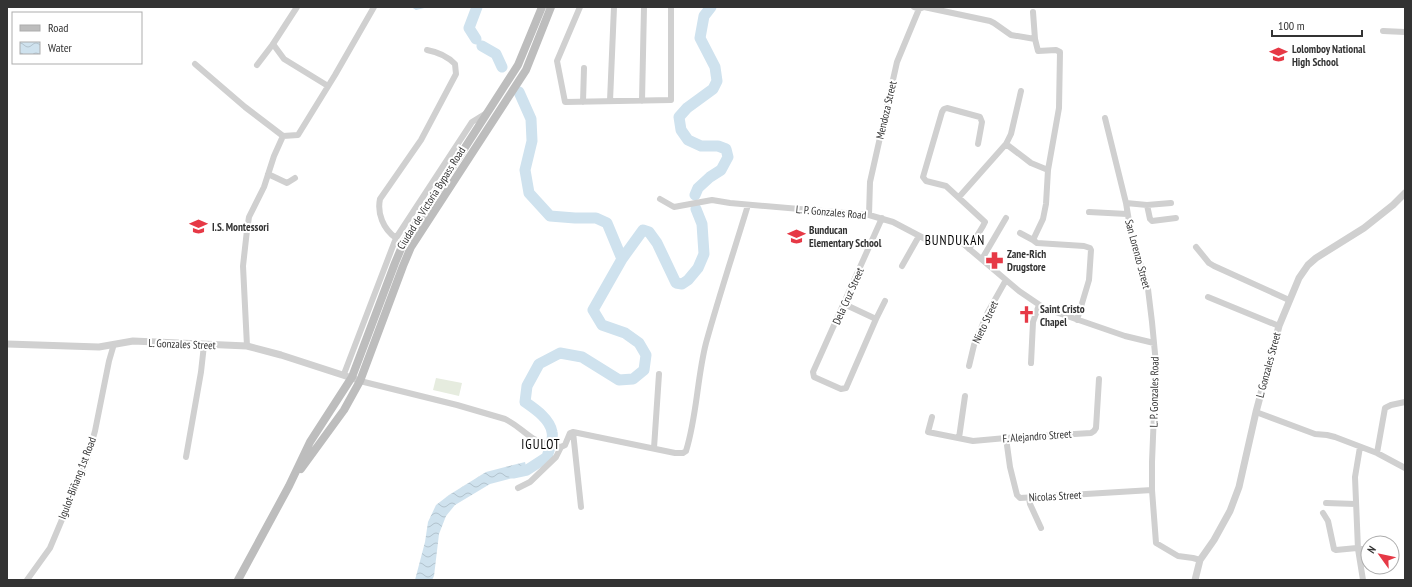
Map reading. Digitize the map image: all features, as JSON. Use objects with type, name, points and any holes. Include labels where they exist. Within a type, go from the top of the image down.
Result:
[{"type":"main road","name":"Ciudad de Victoria Bypass Road","points":[[238,580],[289,486],[310,442],[352,378],[394,263],[403,244],[518,65],[542,7]]},
{"type":"main road","name":"Ciudad de Victoria Bypass Road","points":[[289,486],[344,410],[360,381],[402,266],[411,247],[526,70],[551,7]]},
{"type":"main road","points":[[518,65],[526,70]]},
{"type":"main road","points":[[500,93],[507,98]]},
{"type":"street","points":[[257,65],[298,7]]},
{"type":"street","points":[[194,64],[245,107],[283,136],[298,135],[374,7]]},
{"type":"street","points":[[580,7],[557,61],[565,102],[671,100],[671,7]]},
{"type":"street","points":[[610,101],[614,7]]},
{"type":"street","points":[[642,101],[644,7]]},
{"type":"street","points":[[917,8],[924,8],[990,21],[1011,35],[1035,39]]},
{"type":"street","name":"Mendoza Street","points":[[870,215],[870,182],[897,62],[917,8]]},
{"type":"street","points":[[1033,12],[1035,39],[1038,51],[1056,50],[1059,51],[1060,54],[1059,108],[1048,170],[1048,189],[1043,219],[1033,240]]},
{"type":"street","points":[[1383,31],[1405,32]]},
{"type":"street","points":[[273,44],[284,59],[328,86]]},
{"type":"street","points":[[396,238],[390,234],[380,216],[378,207],[380,199],[421,140],[456,74],[456,64],[452,60],[440,53],[427,50]]},
{"type":"street","points":[[583,102],[584,68]]},
{"type":"street","points":[[959,197],[1006,144],[1011,134],[1021,90]]},
{"type":"street","points":[[969,249],[985,222],[946,186],[926,181],[923,177],[944,109],[947,108],[980,117],[982,122],[978,144]]},
{"type":"street","name":"Ciudad de Victoria Bypass Road","points":[[344,374],[396,238],[472,122],[487,113]]},
{"type":"street","name":"San Lorenzo Street","points":[[1105,118],[1126,203],[1131,233],[1148,289],[1154,343]]},
{"type":"street","points":[[247,346],[243,266],[249,217],[264,187],[274,156],[283,136]]},
{"type":"street","points":[[1006,144],[1031,164],[1048,170]]},
{"type":"street","points":[[268,174],[287,183],[295,178]]},
{"type":"street","name":"L. Gonzales Street","points":[[1195,580],[1200,560],[1214,540],[1230,511],[1239,487],[1256,412],[1279,326],[1299,278],[1308,265],[1316,258],[1364,228],[1393,205],[1405,193]]},
{"type":"street","name":"L. P. Gonzales Road","points":[[660,199],[674,207],[712,200],[748,205],[870,215],[882,218],[893,222],[925,240],[936,243],[951,239],[960,241],[1006,280],[1039,305],[1077,320],[1125,336],[1154,343],[1156,364],[1152,490],[1156,543],[1178,556],[1200,560]]},
{"type":"street","points":[[1126,203],[1147,205],[1171,203]]},
{"type":"street","points":[[573,432],[683,453],[686,449],[694,417],[706,343],[748,205]]},
{"type":"street","points":[[1147,205],[1150,219],[1152,221],[1176,218]]},
{"type":"street","points":[[1089,212],[1127,214]]},
{"type":"street","name":"Dela Cruz Street","points":[[876,319],[846,388],[841,388],[816,378],[813,374],[882,218]]},
{"type":"street","points":[[982,259],[1006,218]]},
{"type":"street","points":[[1020,234],[1037,243],[1084,246],[1090,248],[1089,280],[1077,320]]},
{"type":"street","points":[[902,266],[919,236]]},
{"type":"street","points":[[1196,247],[1209,263],[1214,266],[1289,300]]},
{"type":"street","name":"Nieto Street","points":[[969,366],[974,345],[988,312],[1006,280]]},
{"type":"street","points":[[1208,297],[1279,326]]},
{"type":"street","points":[[844,304],[876,319],[885,301]]},
{"type":"street","points":[[1031,363],[1033,322],[1039,305]]},
{"type":"street","name":"L. Gonzales Street","points":[[7,344],[99,347],[133,342],[247,346],[344,374],[360,381]]},
{"type":"street","name":"Igulot-Biñang 1st Road","points":[[27,580],[50,548],[87,460],[95,431],[108,361],[114,344]]},
{"type":"street","points":[[186,456],[201,372],[204,345]]},
{"type":"street","points":[[654,448],[659,374]]},
{"type":"street","name":"F. Alejandro Street","points":[[932,416],[928,432],[973,441],[1093,432],[1096,428],[1099,379]]},
{"type":"street","points":[[360,381],[457,405],[505,419],[512,422],[533,438],[553,446],[561,447]]},
{"type":"street","points":[[959,438],[964,396]]},
{"type":"street","points":[[1377,453],[1386,408],[1391,405],[1405,402]]},
{"type":"street","points":[[1256,412],[1315,434],[1335,437],[1377,453],[1405,468]]},
{"type":"street","points":[[518,488],[530,482],[556,457],[561,447],[565,445],[569,435],[573,432]]},
{"type":"street","points":[[573,432],[581,507]]},
{"type":"street","name":"Nicolas Street","points":[[1006,438],[1010,467],[1017,495],[1020,498],[1152,490]]},
{"type":"street","points":[[1360,447],[1354,477],[1358,548],[1363,580]]},
{"type":"street","points":[[1030,498],[1030,504],[1041,528]]},
{"type":"street","points":[[1326,503],[1356,504]]},
{"type":"street","points":[[1324,513],[1328,521],[1334,549],[1358,548]]},
{"type":"shaded area","points":[[436,378],[462,383],[459,396],[433,390]]},
{"type":"water","points":[[525,462],[528,474],[490,484],[455,505],[446,516],[439,534],[434,576],[432,580],[415,580],[425,542],[428,522],[436,505],[486,472]]},
{"type":"waterway","points":[[413,7],[416,9],[424,7]]},
{"type":"waterway","points":[[476,39],[469,28],[477,7]]},
{"type":"waterway","points":[[695,195],[698,188],[710,177],[721,170],[728,157],[726,149],[718,146],[701,146],[688,140],[681,130],[679,117],[687,108],[713,89],[717,81],[715,67],[700,38],[704,16],[711,7]]},
{"type":"waterway","points":[[482,46],[496,54],[502,67]]},
{"type":"waterway","points":[[519,92],[531,119],[532,141],[525,170],[529,193],[550,216],[596,218],[607,223],[622,259]]},
{"type":"waterway","points":[[513,473],[527,470],[547,457],[552,441],[551,427],[542,415],[525,402],[527,386],[539,364],[560,353],[582,357],[619,380],[633,379],[644,370],[646,355],[639,343],[625,333],[602,325],[593,310],[622,259],[643,230],[649,232],[657,243],[676,283],[682,284],[688,280],[698,268],[704,254],[702,224],[696,209]]},
{"type":"place","name":"Lolomboy National High School","points":[[1279,55]]},
{"type":"place","name":"I.S. Montessori","points":[[199,227]]},
{"type":"place","name":"Bunducan Elementary School","points":[[796,236]]},
{"type":"place","name":"Zane-Rich Drugstore","points":[[994,260]]},
{"type":"place","name":"Saint Cristo Chapel","points":[[1027,315]]},
{"type":"district","name":"BUNDUKAN","points":[[955,240]]},
{"type":"district","name":"IGULOT","points":[[541,444]]}]
